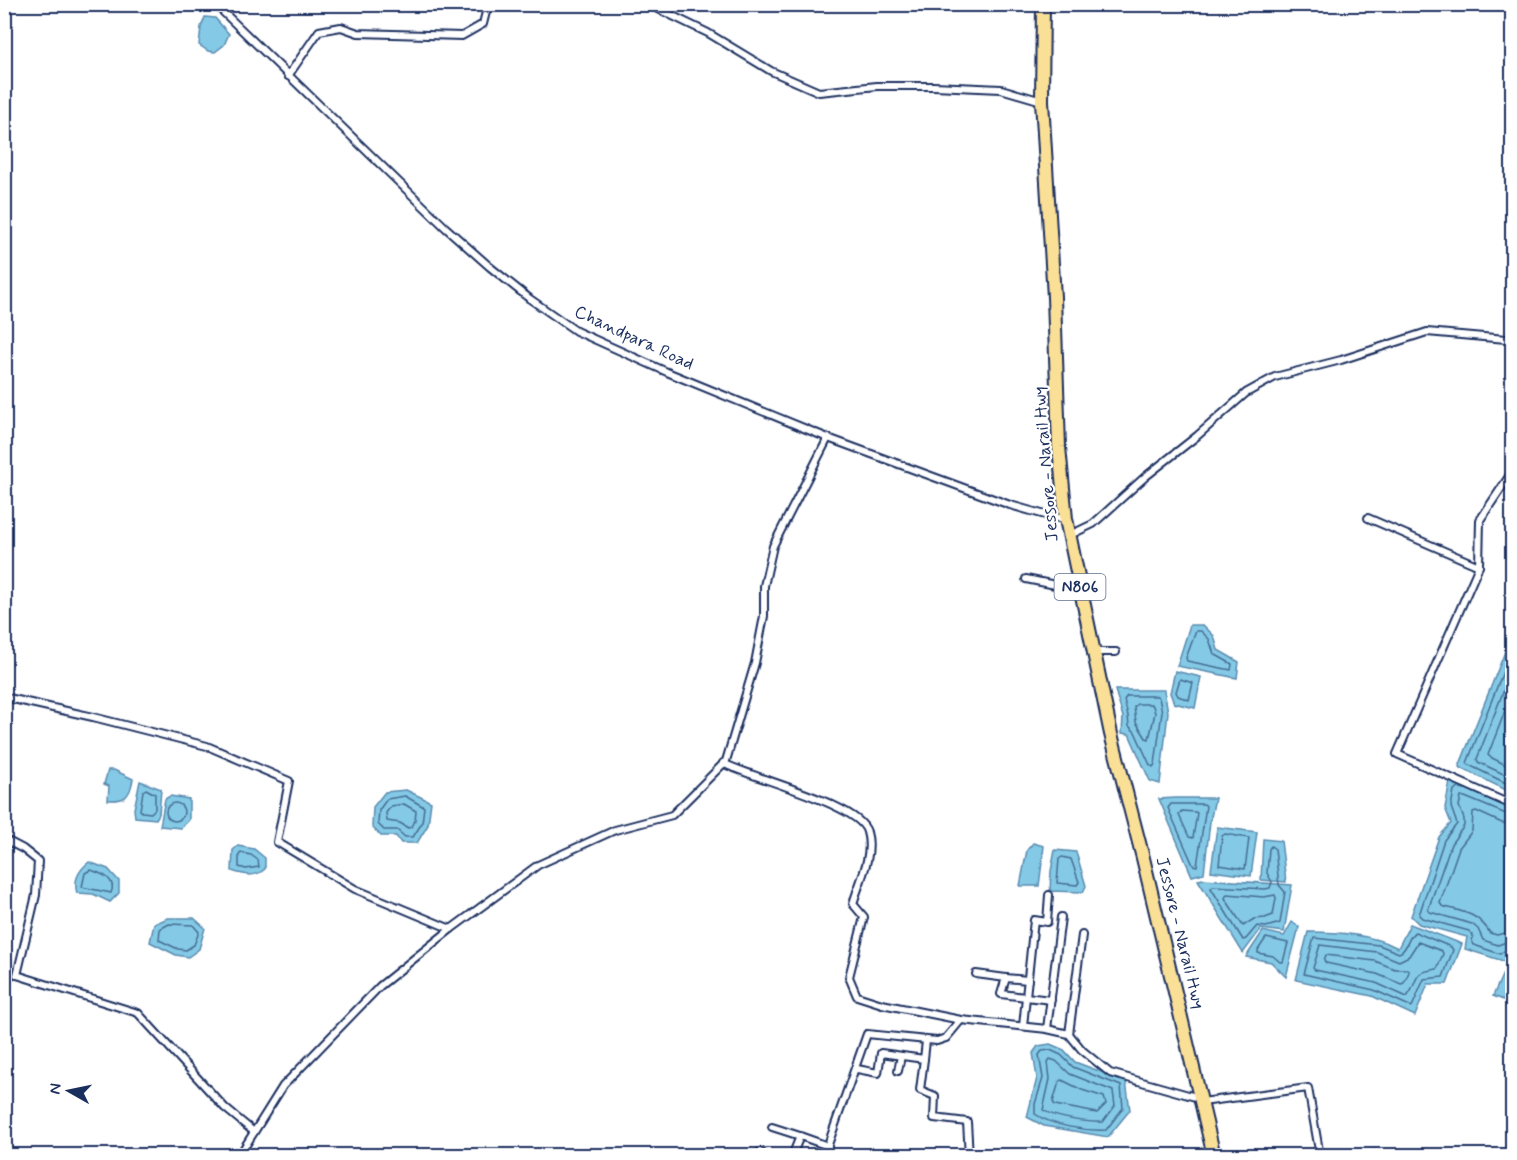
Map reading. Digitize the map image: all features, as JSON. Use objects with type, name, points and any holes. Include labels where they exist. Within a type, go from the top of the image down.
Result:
[{"type":"highway","name":"Jessore - Narail Hwy","points":[[1043,4],[1042,101],[1054,297],[1059,447],[1066,519],[1111,734],[1214,1155]]},
{"type":"street","name":"Chandpara Road","points":[[215,4],[393,178],[490,267],[576,331],[667,372],[828,438],[1010,505],[1066,519]]},
{"type":"street","points":[[288,76],[319,31],[341,27],[358,33],[462,36],[483,24],[488,4]]},
{"type":"street","points":[[648,4],[708,33],[771,71],[819,92],[877,86],[934,86],[1001,89],[1042,101]]},
{"type":"street","points":[[1069,535],[1093,524],[1145,477],[1246,393],[1275,378],[1341,360],[1427,332],[1506,339],[1512,342]]},
{"type":"street","points":[[239,1155],[283,1086],[380,986],[451,929],[538,865],[615,830],[672,815],[723,763],[755,663],[764,616],[764,586],[768,561],[773,546],[828,438]]},
{"type":"street","points":[[1512,472],[1480,520],[1479,566],[1397,754],[1512,805]]},
{"type":"street","points":[[1368,518],[1479,566]]},
{"type":"street","points":[[1026,579],[1081,590]]},
{"type":"street","points":[[1094,652],[1116,652]]},
{"type":"street","points":[[4,697],[207,746],[289,781],[277,842],[355,888],[451,929]]},
{"type":"street","points":[[723,763],[813,797],[858,819],[867,831],[869,853],[853,904],[864,917],[849,977],[857,996],[882,1004],[960,1020],[1047,1029],[1069,1034],[1082,1050],[1110,1073],[1201,1100],[1308,1088],[1320,1155]]},
{"type":"street","points":[[4,839],[23,849],[38,861],[36,896],[17,975],[138,1013],[225,1108],[254,1132]]},
{"type":"street","points":[[1023,1026],[1034,920],[1047,922],[1049,895]]},
{"type":"street","points":[[1047,1029],[1061,917]]},
{"type":"street","points":[[1069,1034],[1082,935]]},
{"type":"street","points":[[976,974],[1028,980]]},
{"type":"street","points":[[1006,978],[1001,994],[1050,1000]]},
{"type":"street","points":[[824,1155],[867,1034],[937,1041],[946,1038],[960,1020]]},
{"type":"street","points":[[926,1041],[920,1090],[935,1096],[934,1119],[967,1122],[969,1155]]},
{"type":"street","points":[[857,1069],[878,1073],[881,1053],[924,1059]]},
{"type":"street","points":[[898,1071],[901,1056]]},
{"type":"street","points":[[772,1127],[828,1146]]},
{"type":"street","points":[[792,1155],[800,1136]]},
{"type":"street","points":[[760,1152],[767,1155]]},
{"type":"street","points":[[1362,1155],[1375,1154]]},
{"type":"water","points":[[205,17],[215,18],[229,34],[224,45],[215,52],[208,51],[199,45],[201,27]]},
{"type":"water","points":[[1190,625],[1203,625],[1214,636],[1218,650],[1239,662],[1237,678],[1177,666]]},
{"type":"water","points":[[1512,634],[1512,793],[1459,767]]},
{"type":"water","points":[[1175,671],[1201,677],[1195,708],[1174,703],[1170,693]]},
{"type":"water","points":[[1115,690],[1164,690],[1168,712],[1160,784],[1150,781],[1129,734],[1122,733],[1123,717]]},
{"type":"water","points":[[108,770],[114,770],[133,779],[128,794],[123,799],[108,800],[109,786],[104,784]]},
{"type":"water","points":[[140,781],[161,789],[159,814],[156,819],[135,817],[134,809]]},
{"type":"water","points":[[1450,781],[1469,783],[1512,803],[1512,952],[1503,961],[1465,949],[1467,937],[1419,924],[1411,916],[1439,837],[1451,823],[1445,808]]},
{"type":"water","points":[[406,790],[431,802],[428,825],[417,843],[401,843],[396,836],[381,836],[372,827],[373,807],[385,792]]},
{"type":"water","points":[[170,796],[189,799],[189,820],[181,828],[160,826],[165,799]]},
{"type":"water","points":[[1215,798],[1204,873],[1192,876],[1159,799]]},
{"type":"water","points":[[1217,827],[1257,832],[1251,876],[1211,871]]},
{"type":"water","points":[[1263,839],[1281,841],[1286,882],[1261,880]]},
{"type":"water","points":[[1033,843],[1044,846],[1039,886],[1020,886],[1027,850]]},
{"type":"water","points":[[238,846],[254,849],[265,858],[265,869],[253,875],[232,871],[233,850]]},
{"type":"water","points":[[1055,850],[1076,852],[1086,886],[1083,892],[1050,891]]},
{"type":"water","points":[[89,862],[108,869],[119,881],[119,893],[110,902],[93,894],[77,893],[78,876]]},
{"type":"water","points":[[1198,880],[1292,885],[1284,932],[1261,929],[1243,953]]},
{"type":"water","points":[[168,918],[194,918],[205,928],[199,949],[188,957],[176,955],[150,942],[154,924]]},
{"type":"water","points":[[1292,922],[1299,927],[1286,977],[1271,962],[1246,957],[1263,931],[1284,936]]},
{"type":"water","points":[[1410,924],[1462,944],[1447,984],[1428,984],[1415,1016],[1372,996],[1296,980],[1308,932],[1354,935],[1388,943],[1398,948]]},
{"type":"water","points":[[1512,963],[1512,999],[1506,1001],[1493,996],[1505,969]]},
{"type":"water","points":[[1050,1044],[1064,1050],[1075,1062],[1126,1081],[1130,1110],[1108,1137],[1044,1126],[1027,1117],[1037,1078],[1033,1053],[1038,1046]]}]
